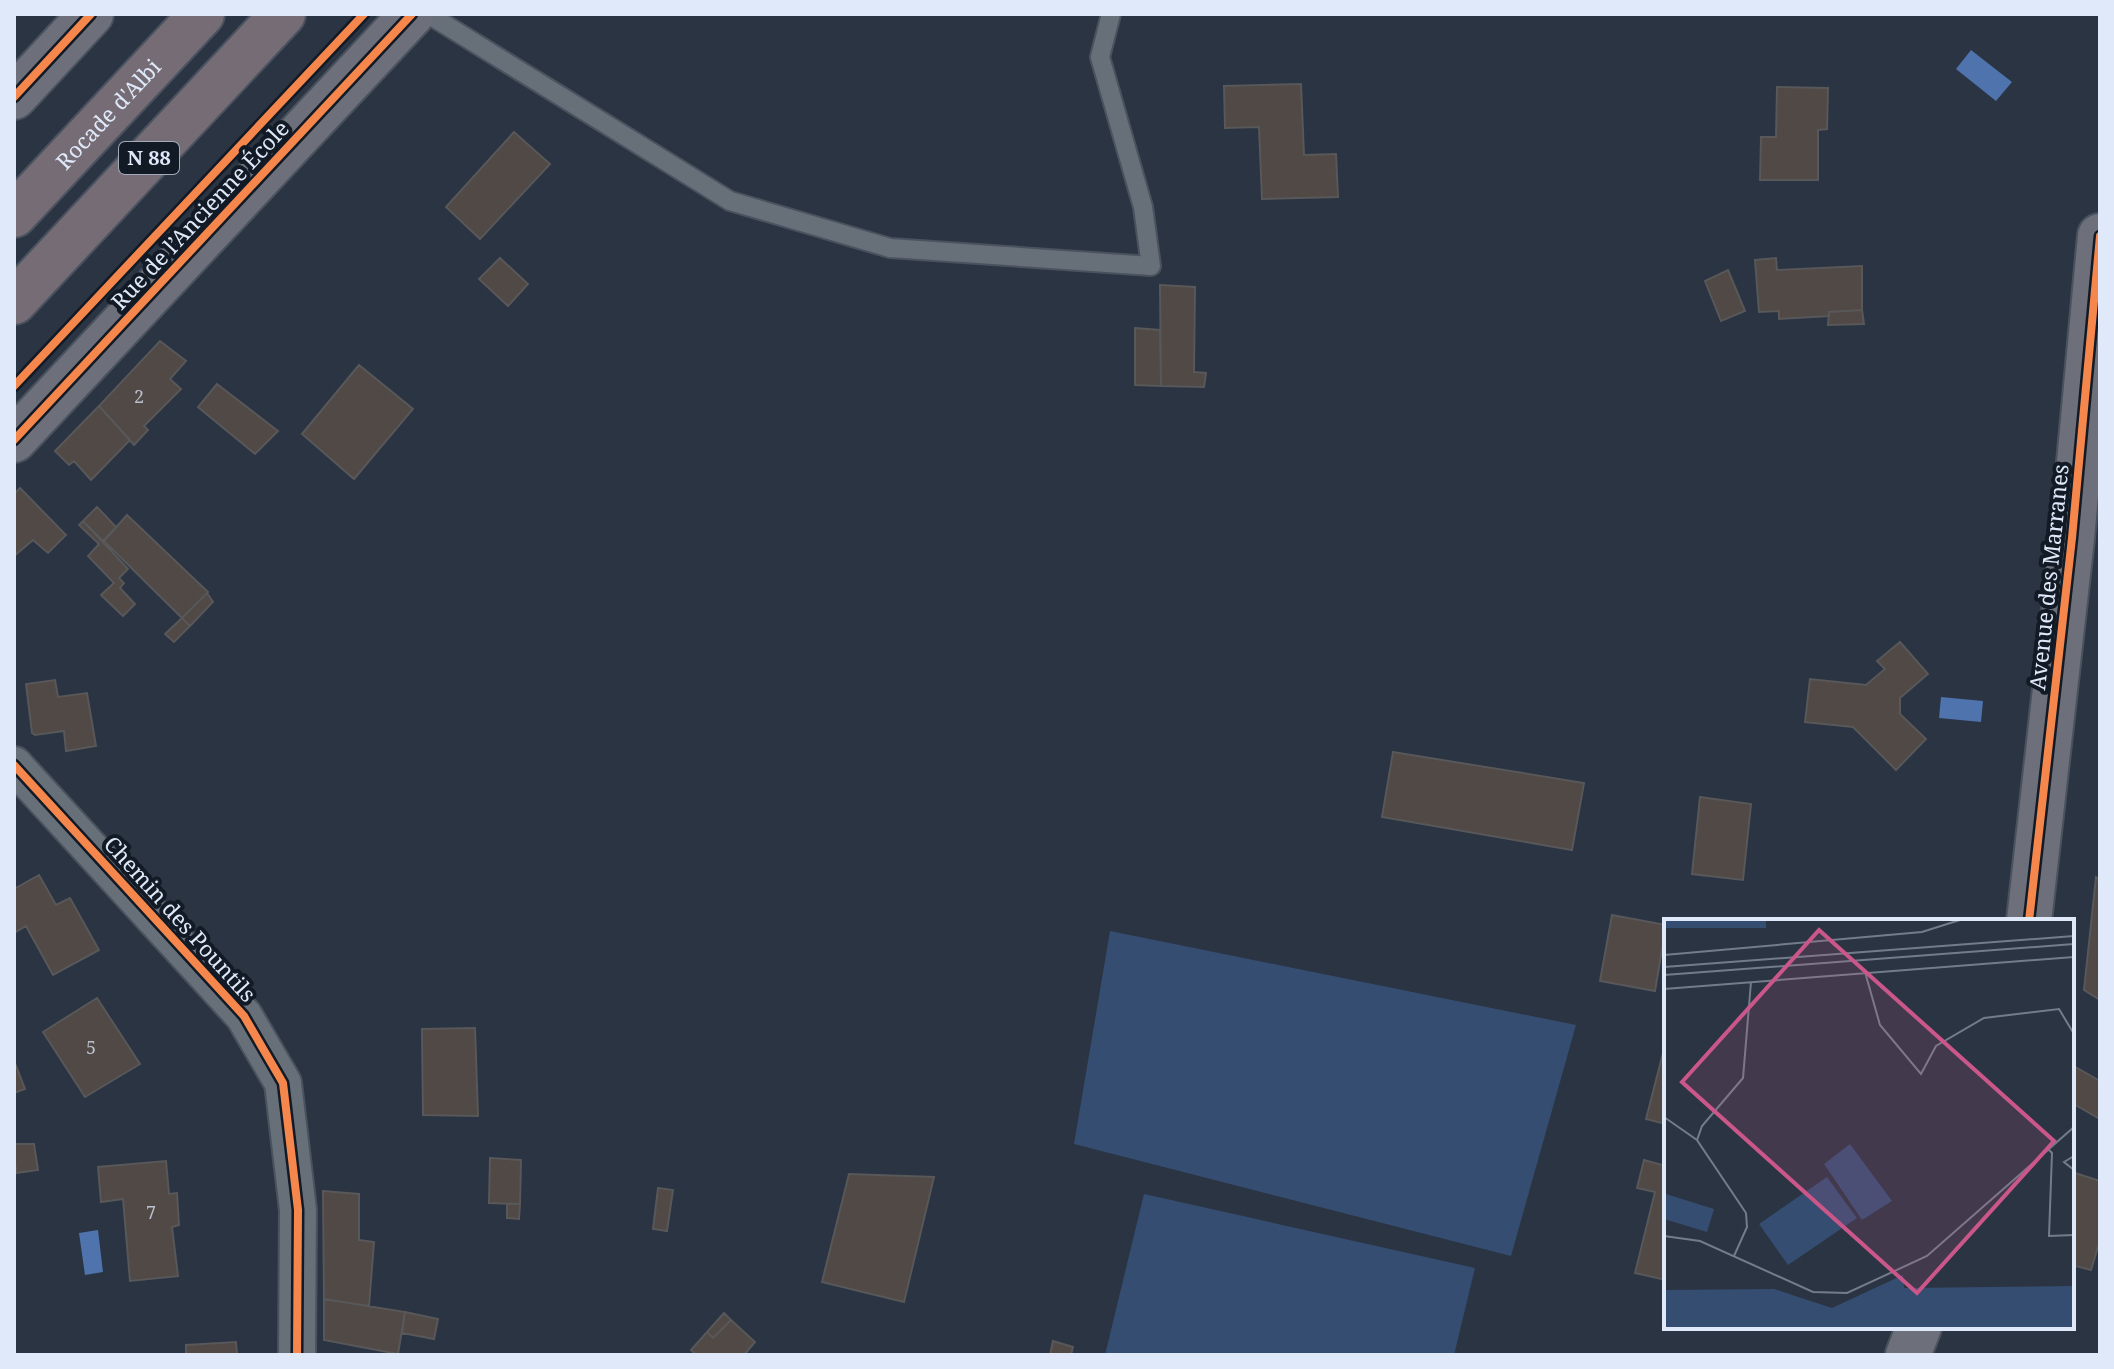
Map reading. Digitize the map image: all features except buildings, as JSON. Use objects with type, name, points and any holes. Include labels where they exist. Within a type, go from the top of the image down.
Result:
[{"type":"highway","name":"Rocade d'Albi","points":[[14,215],[202,14]]},
{"type":"highway","name":"N 88","points":[[14,302],[283,14]]},
{"type":"street","points":[[14,97],[91,14]]},
{"type":"street","name":"Rue de l’Ancienne École","points":[[14,440],[412,14]]},
{"type":"street","name":"Avenue des Marranes","points":[[2029,919],[2067,585],[2100,236]]},
{"type":"street","name":"Chemin des Pountils","points":[[14,765],[244,1016],[283,1083],[298,1210],[297,1355]]},
{"type":"street","points":[[1908,1355],[1918,1329]]},
{"type":"lane","points":[[428,14],[730,201],[890,248],[1151,266],[1143,207],[1100,57],[1111,14]]},
{"type":"shaded area","points":[[1971,50],[2012,82],[1996,101],[1956,69]]},
{"type":"shaded area","points":[[1941,697],[1983,701],[1981,722],[1939,718]]},
{"type":"shaded area","points":[[1110,931],[1576,1025],[1511,1256],[1074,1144]]},
{"type":"shaded area","points":[[1144,1194],[1475,1268],[1454,1355],[1105,1355]]},
{"type":"shaded area","points":[[98,1230],[103,1272],[85,1275],[79,1233]]},
{"type":"cycle path","points":[[14,97],[91,14]]},
{"type":"cycle path","points":[[14,386],[364,14]]},
{"type":"cycle path","points":[[14,440],[412,14]]},
{"type":"cycle path","points":[[2029,919],[2072,538],[2100,236]]},
{"type":"cycle path","points":[[14,765],[244,1016],[283,1083],[298,1210],[297,1355]]}]
